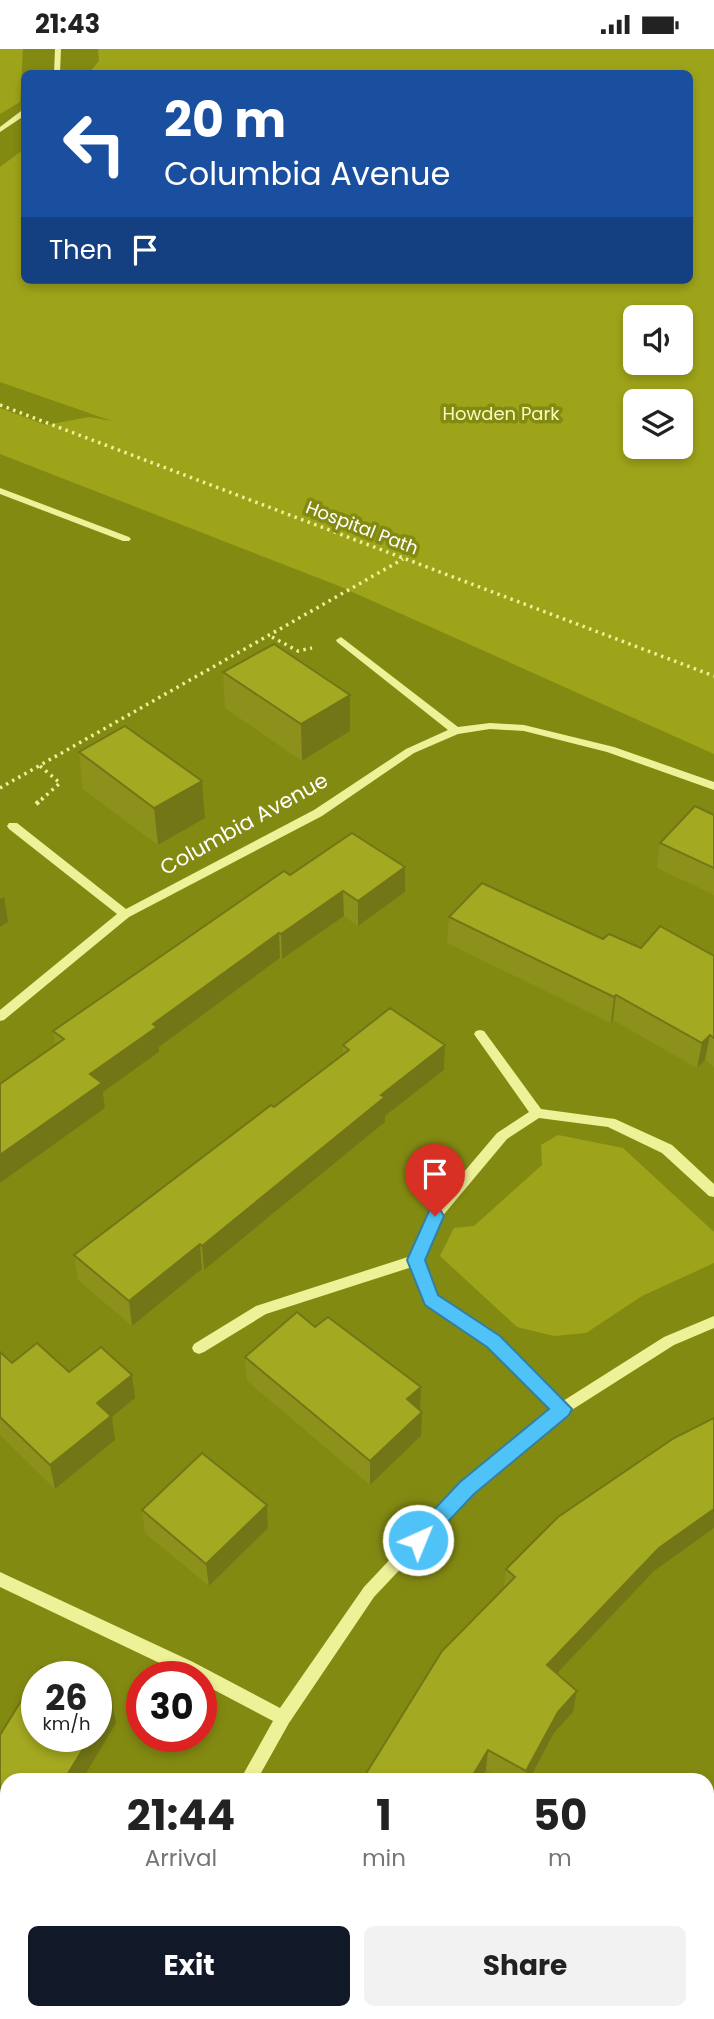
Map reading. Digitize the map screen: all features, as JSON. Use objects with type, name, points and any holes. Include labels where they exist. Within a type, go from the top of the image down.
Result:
[{"type":"street","points":[[57,70],[58,49]]},
{"type":"street","points":[[0,491],[126,539]]},
{"type":"street","points":[[341,640],[456,731]]},
{"type":"street","name":"Columbia Avenue","points":[[0,1017],[125,914],[318,813],[410,751],[456,731],[490,726],[524,728],[610,749],[714,786]]},
{"type":"street","points":[[13,826],[125,914]]},
{"type":"street","points":[[480,1034],[537,1113]]},
{"type":"street","points":[[562,1409],[494,1342],[431,1299],[416,1260],[435,1216],[502,1136],[537,1113],[610,1122],[667,1149],[714,1192]]},
{"type":"street","points":[[199,1348],[261,1310],[416,1260]]},
{"type":"street","points":[[252,1773],[283,1718],[369,1592],[467,1488],[562,1409],[669,1341],[714,1322]]},
{"type":"street","points":[[0,1579],[187,1667],[283,1718]]},
{"type":"lane","points":[[0,129],[21,115]]},
{"type":"path","name":"Hospital Path","points":[[0,405],[714,676]]},
{"type":"path","points":[[0,788],[403,559]]},
{"type":"path","points":[[271,636],[298,651],[341,640]]},
{"type":"path","points":[[13,826],[60,783],[40,766]]},
{"type":"green space","points":[[0,49],[23,49],[20,102],[0,114]]},
{"type":"green space","name":"Howden Park","points":[[98,49],[714,49],[714,754],[339,586],[0,454],[0,408],[46,425],[89,417],[112,421],[0,382],[0,167],[21,151],[21,284],[693,284],[693,70],[92,70],[99,61]]},
{"type":"green space","points":[[558,1135],[623,1148],[714,1232],[714,1263],[642,1296],[586,1333],[554,1336],[517,1327],[440,1256],[454,1228],[474,1226],[542,1165],[541,1145]]},
{"type":"building","points":[[274,644],[350,695],[301,724],[223,672]]},
{"type":"building","points":[[125,726],[202,781],[154,808],[79,752]]},
{"type":"building","points":[[695,806],[714,815],[714,868],[660,843]]},
{"type":"building","points":[[352,833],[405,867],[358,901],[343,891],[279,933],[153,1024],[157,1027],[90,1074],[102,1083],[0,1155],[0,1084],[64,1039],[53,1031],[284,871],[290,875]]},
{"type":"building","points":[[482,883],[603,939],[609,934],[641,948],[660,926],[714,956],[714,1038],[710,1035],[702,1043],[616,995],[614,997],[449,917]]},
{"type":"building","points":[[390,1008],[445,1045],[381,1095],[385,1097],[202,1246],[200,1244],[129,1301],[74,1255],[271,1105],[274,1107],[349,1050],[343,1045]]},
{"type":"building","points":[[297,1312],[315,1327],[328,1317],[421,1387],[407,1399],[422,1412],[370,1461],[245,1357]]},
{"type":"building","points":[[37,1343],[69,1372],[101,1347],[132,1375],[97,1403],[111,1416],[50,1465],[0,1417],[0,1352],[12,1363]]},
{"type":"building","points":[[714,1418],[714,1509],[659,1548],[547,1665],[577,1691],[558,1712],[526,1771],[488,1750],[474,1773],[366,1773],[442,1651],[515,1577],[506,1569],[558,1517],[674,1438]]},
{"type":"building","points":[[202,1453],[267,1505],[206,1564],[142,1510]]},
{"type":"building","points":[[21,1701],[21,1752],[81,1752],[68,1773],[0,1773],[0,1735]]},
{"type":"route","points":[[418,1540],[467,1488],[562,1409],[494,1342],[431,1299],[416,1260],[435,1216]]}]
